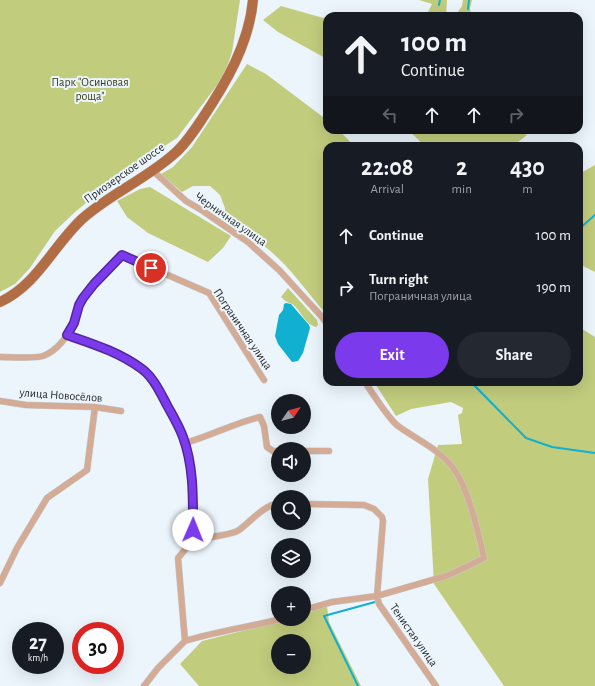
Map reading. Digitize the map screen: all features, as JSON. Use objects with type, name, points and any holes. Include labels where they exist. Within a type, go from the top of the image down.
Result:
[{"type":"main road","name":"Приозерское шоссе","points":[[0,302],[20,290],[34,278],[66,235],[87,215],[174,154],[184,144],[202,119],[235,64],[243,44],[252,13],[253,0]]},
{"type":"street","name":"Черничная улица","points":[[152,170],[186,201],[248,242],[279,270],[323,318]]},
{"type":"street","name":"Пограничная улица","points":[[0,357],[42,356],[54,350],[67,335],[74,323],[79,305],[83,298],[94,284],[122,255],[209,293],[264,380]]},
{"type":"street","points":[[67,335],[113,351],[144,371],[162,396],[183,435],[190,463],[193,487],[193,540]]},
{"type":"street","points":[[311,608],[332,602],[378,596],[446,576],[484,558],[478,532],[461,480],[451,465],[437,450],[397,425],[368,386]]},
{"type":"street","name":"улица Новосёлов","points":[[0,401],[26,405],[95,407],[120,411]]},
{"type":"street","points":[[0,583],[47,498],[87,470],[95,407]]},
{"type":"street","points":[[185,443],[201,439],[250,419],[260,417],[264,426],[267,447],[271,450]]},
{"type":"street","points":[[311,451],[329,451]]},
{"type":"street","points":[[311,504],[364,504],[374,509],[382,516],[383,521],[378,596]]},
{"type":"street","points":[[185,640],[178,558],[193,540],[238,531],[271,506]]},
{"type":"street","name":"Тенистая улица","points":[[378,596],[380,608],[436,686]]},
{"type":"street","points":[[144,686],[158,668],[185,640],[271,622]]},
{"type":"green space","name":"Парк \"Осиновая роща\"","points":[[0,0],[240,0],[232,52],[224,76],[177,138],[123,173],[75,212],[55,231],[30,268],[15,284],[0,292]]},
{"type":"green space","points":[[419,0],[447,0],[446,12],[428,12],[432,4]]},
{"type":"green space","points":[[463,0],[472,0],[470,12],[458,12],[462,6]]},
{"type":"green space","points":[[281,6],[323,18],[323,57],[278,32],[263,20]]},
{"type":"green space","points":[[247,64],[266,74],[323,117],[323,134],[343,134],[350,142],[323,142],[323,310],[277,257],[258,242],[224,220],[225,208],[220,195],[210,186],[193,186],[182,192],[161,174],[173,167],[192,147]]},
{"type":"green space","points":[[412,134],[527,135],[518,142],[421,142]]},
{"type":"green space","points":[[595,165],[595,272],[583,266],[583,172]]},
{"type":"green space","points":[[150,187],[231,236],[223,248],[208,262],[148,233],[127,217],[117,201],[140,189]]},
{"type":"green space","points":[[288,288],[317,320],[318,325],[316,327],[308,323],[292,304],[281,297]]},
{"type":"green space","points":[[583,330],[595,337],[595,686],[504,686],[434,584],[428,479],[438,445],[462,444],[458,415],[462,413],[463,408],[451,402],[411,409],[396,416],[377,386],[583,386]]},
{"type":"green space","points":[[327,606],[329,622],[361,686],[199,686],[180,664],[202,641],[271,624],[271,626],[311,626],[311,612]]},
{"type":"water","points":[[284,304],[291,304],[310,328],[303,353],[298,361],[292,362],[278,344],[275,336],[279,315],[283,310]]},
{"type":"waterway","points":[[439,5],[440,0]]},
{"type":"waterway","points":[[468,9],[469,0]]},
{"type":"waterway","points":[[583,226],[595,215]]},
{"type":"waterway","points":[[475,386],[526,438],[552,447],[595,453]]},
{"type":"waterway","points":[[358,686],[324,616],[375,602]]},
{"type":"route","points":[[151,268],[122,255],[110,266],[83,298],[79,305],[74,323],[67,335],[113,351],[141,368],[162,396],[183,435],[190,463],[194,509],[193,530]]}]
